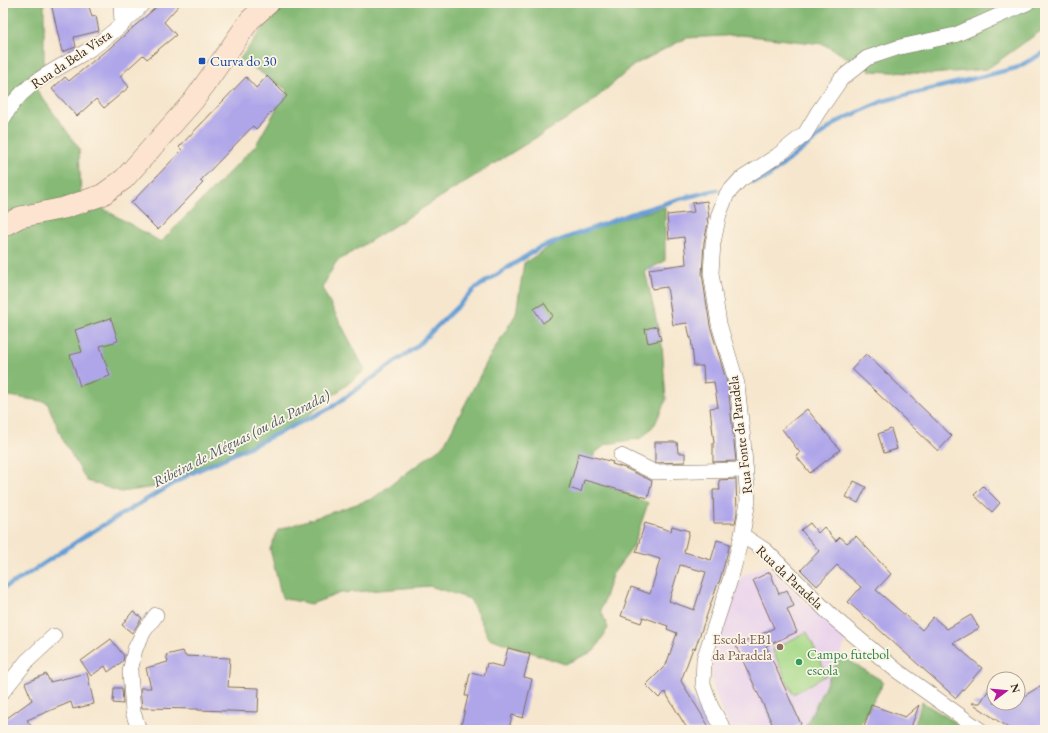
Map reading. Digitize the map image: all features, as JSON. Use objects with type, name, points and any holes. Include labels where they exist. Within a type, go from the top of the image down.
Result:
[{"type":"street","points":[[121,3],[122,24]]},
{"type":"street","name":"Rua da Bela Vista","points":[[3,119],[21,93],[40,78],[88,50],[122,24],[143,3]]},
{"type":"street","points":[[3,226],[20,217],[64,208],[102,194],[124,179],[194,100],[250,20],[269,3]]},
{"type":"street","name":"Rua Fonte da Paradela","points":[[742,536],[748,501],[737,384],[718,324],[711,274],[713,243],[719,214],[727,194],[740,180],[777,156],[805,134],[841,79],[867,58],[900,46],[955,35],[1027,3]]},
{"type":"street","points":[[621,456],[654,472],[746,470]]},
{"type":"street","name":"Rua da Paradela","points":[[724,730],[711,707],[703,684],[704,659],[731,577],[742,536],[766,551],[835,619],[896,670],[980,730]]},
{"type":"street","points":[[139,730],[133,712],[130,672],[134,649],[144,631],[156,615]]},
{"type":"street","points":[[3,691],[27,661],[54,636]]},
{"type":"shaded area","name":"Escola EB1 da Paradela","points":[[766,566],[847,640],[805,730],[732,730],[722,712],[713,688],[711,659],[729,607],[743,575]]},
{"type":"green space","points":[[3,3],[44,3],[44,64],[28,78],[79,148],[81,196],[161,242],[256,145],[287,90],[240,59],[281,3],[1045,3],[1045,28],[987,69],[932,74],[871,71],[823,44],[741,35],[686,38],[634,65],[587,106],[336,262],[322,288],[365,370],[300,422],[155,487],[121,492],[87,481],[63,440],[47,402],[3,395]]},
{"type":"green space","points":[[665,207],[665,261],[645,271],[662,345],[666,400],[655,424],[642,438],[607,444],[595,453],[584,474],[648,503],[633,547],[612,575],[601,610],[608,628],[594,651],[565,664],[489,638],[470,599],[430,586],[341,593],[311,604],[282,598],[270,549],[278,530],[372,499],[444,445],[489,358],[516,314],[524,263],[557,242],[605,224]]},
{"type":"green space","name":"Campo futebol escola","points":[[807,632],[827,675],[793,694],[772,649]]},
{"type":"green space","points":[[840,655],[884,682],[857,730],[804,730]]},
{"type":"green space","points":[[922,702],[968,730],[913,730]]},
{"type":"building","points":[[51,3],[88,3],[92,17],[96,16],[99,31],[74,37],[76,47],[62,52]]},
{"type":"building","points":[[161,3],[181,3],[164,22],[176,35],[147,59],[143,55],[120,76],[129,87],[104,108],[96,99],[77,116],[52,89],[65,77],[69,81],[104,53]]},
{"type":"building","points":[[267,76],[287,96],[256,129],[253,126],[200,181],[203,183],[158,230],[131,203],[182,150],[179,147],[246,77],[256,88]]},
{"type":"building","points":[[707,201],[709,217],[707,218],[708,223],[704,242],[702,274],[710,326],[728,386],[736,461],[713,462],[714,443],[710,408],[718,407],[714,382],[704,383],[703,366],[694,366],[691,337],[690,338],[687,323],[673,325],[667,287],[652,289],[649,269],[686,264],[684,237],[669,239],[667,215],[694,212],[692,203]]},
{"type":"building","points":[[544,303],[553,316],[543,323],[534,309]]},
{"type":"building","points":[[111,318],[118,341],[100,346],[110,376],[80,386],[70,355],[82,352],[75,330]]},
{"type":"building","points":[[657,326],[661,340],[648,343],[645,329]]},
{"type":"building","points":[[866,354],[952,436],[938,451],[852,369]]},
{"type":"building","points":[[807,409],[840,450],[810,473],[796,456],[800,453],[782,429]]},
{"type":"building","points":[[891,429],[897,449],[884,453],[878,434]]},
{"type":"building","points":[[655,442],[677,442],[678,453],[685,453],[685,462],[655,463]]},
{"type":"building","points":[[579,453],[613,462],[612,464],[625,468],[652,481],[648,498],[584,480],[581,492],[569,488]]},
{"type":"building","points":[[736,479],[737,513],[735,523],[714,523],[713,490],[720,490],[719,480]]},
{"type":"building","points":[[854,481],[866,487],[858,503],[846,497]]},
{"type":"building","points":[[983,486],[1000,503],[992,512],[974,495]]},
{"type":"building","points":[[645,523],[671,531],[672,526],[689,531],[684,552],[711,560],[717,540],[730,544],[719,583],[695,649],[693,648],[681,681],[711,730],[688,730],[665,692],[659,698],[646,685],[666,665],[677,633],[667,629],[668,626],[643,617],[641,623],[621,616],[631,587],[650,594],[660,559],[636,552]],"holes":[[[680,565],[706,572],[694,610],[669,601]]]},
{"type":"building","points":[[810,523],[818,533],[824,527],[836,541],[840,537],[847,543],[856,536],[891,574],[876,590],[922,630],[933,617],[947,629],[971,615],[979,628],[953,643],[982,668],[956,698],[848,602],[861,587],[837,565],[817,586],[801,570],[819,551],[801,530]]},
{"type":"building","points":[[770,572],[779,594],[787,590],[794,606],[787,609],[797,632],[766,646],[801,724],[787,730],[775,730],[736,646],[774,628],[753,580]]},
{"type":"building","points":[[133,611],[142,618],[132,633],[122,625]]},
{"type":"building","points":[[111,639],[124,656],[123,661],[108,672],[105,666],[91,676],[81,661]]},
{"type":"building","points":[[508,648],[530,654],[524,677],[532,679],[523,718],[512,715],[509,730],[460,730],[468,696],[465,696],[470,673],[484,676],[487,663],[503,667]]},
{"type":"building","points":[[183,651],[185,656],[230,658],[228,687],[259,688],[258,712],[142,708],[140,688],[151,688],[146,668],[168,662],[166,655]]},
{"type":"building","points":[[87,673],[94,704],[73,709],[71,702],[27,720],[34,730],[9,730],[3,721],[32,700],[25,683],[46,674],[50,682]]},
{"type":"building","points":[[1045,683],[1045,730],[1011,730],[972,703],[980,703],[986,694],[986,711],[1026,711],[1026,695]]},
{"type":"building","points":[[114,688],[122,688],[123,704],[113,703]]},
{"type":"building","points":[[871,705],[905,717],[919,705],[910,730],[863,730]]},
{"type":"waterway","name":"Ribeira de Méguas (ou da Parada)","points":[[753,182],[765,179],[837,122],[883,101],[1016,68],[1045,52]]},
{"type":"waterway","name":"Ribeira de Méguas (ou da Parada)","points":[[3,588],[22,578],[85,536],[188,475],[332,407],[416,347],[476,288],[539,248],[628,215],[679,199],[717,190]]},
{"type":"place","name":"Curva do 30","points":[[202,61]]},
{"type":"place","name":"Escola EB1 da Paradela","points":[[780,647]]},
{"type":"place","name":"Campo futebol escola","points":[[799,662]]}]
